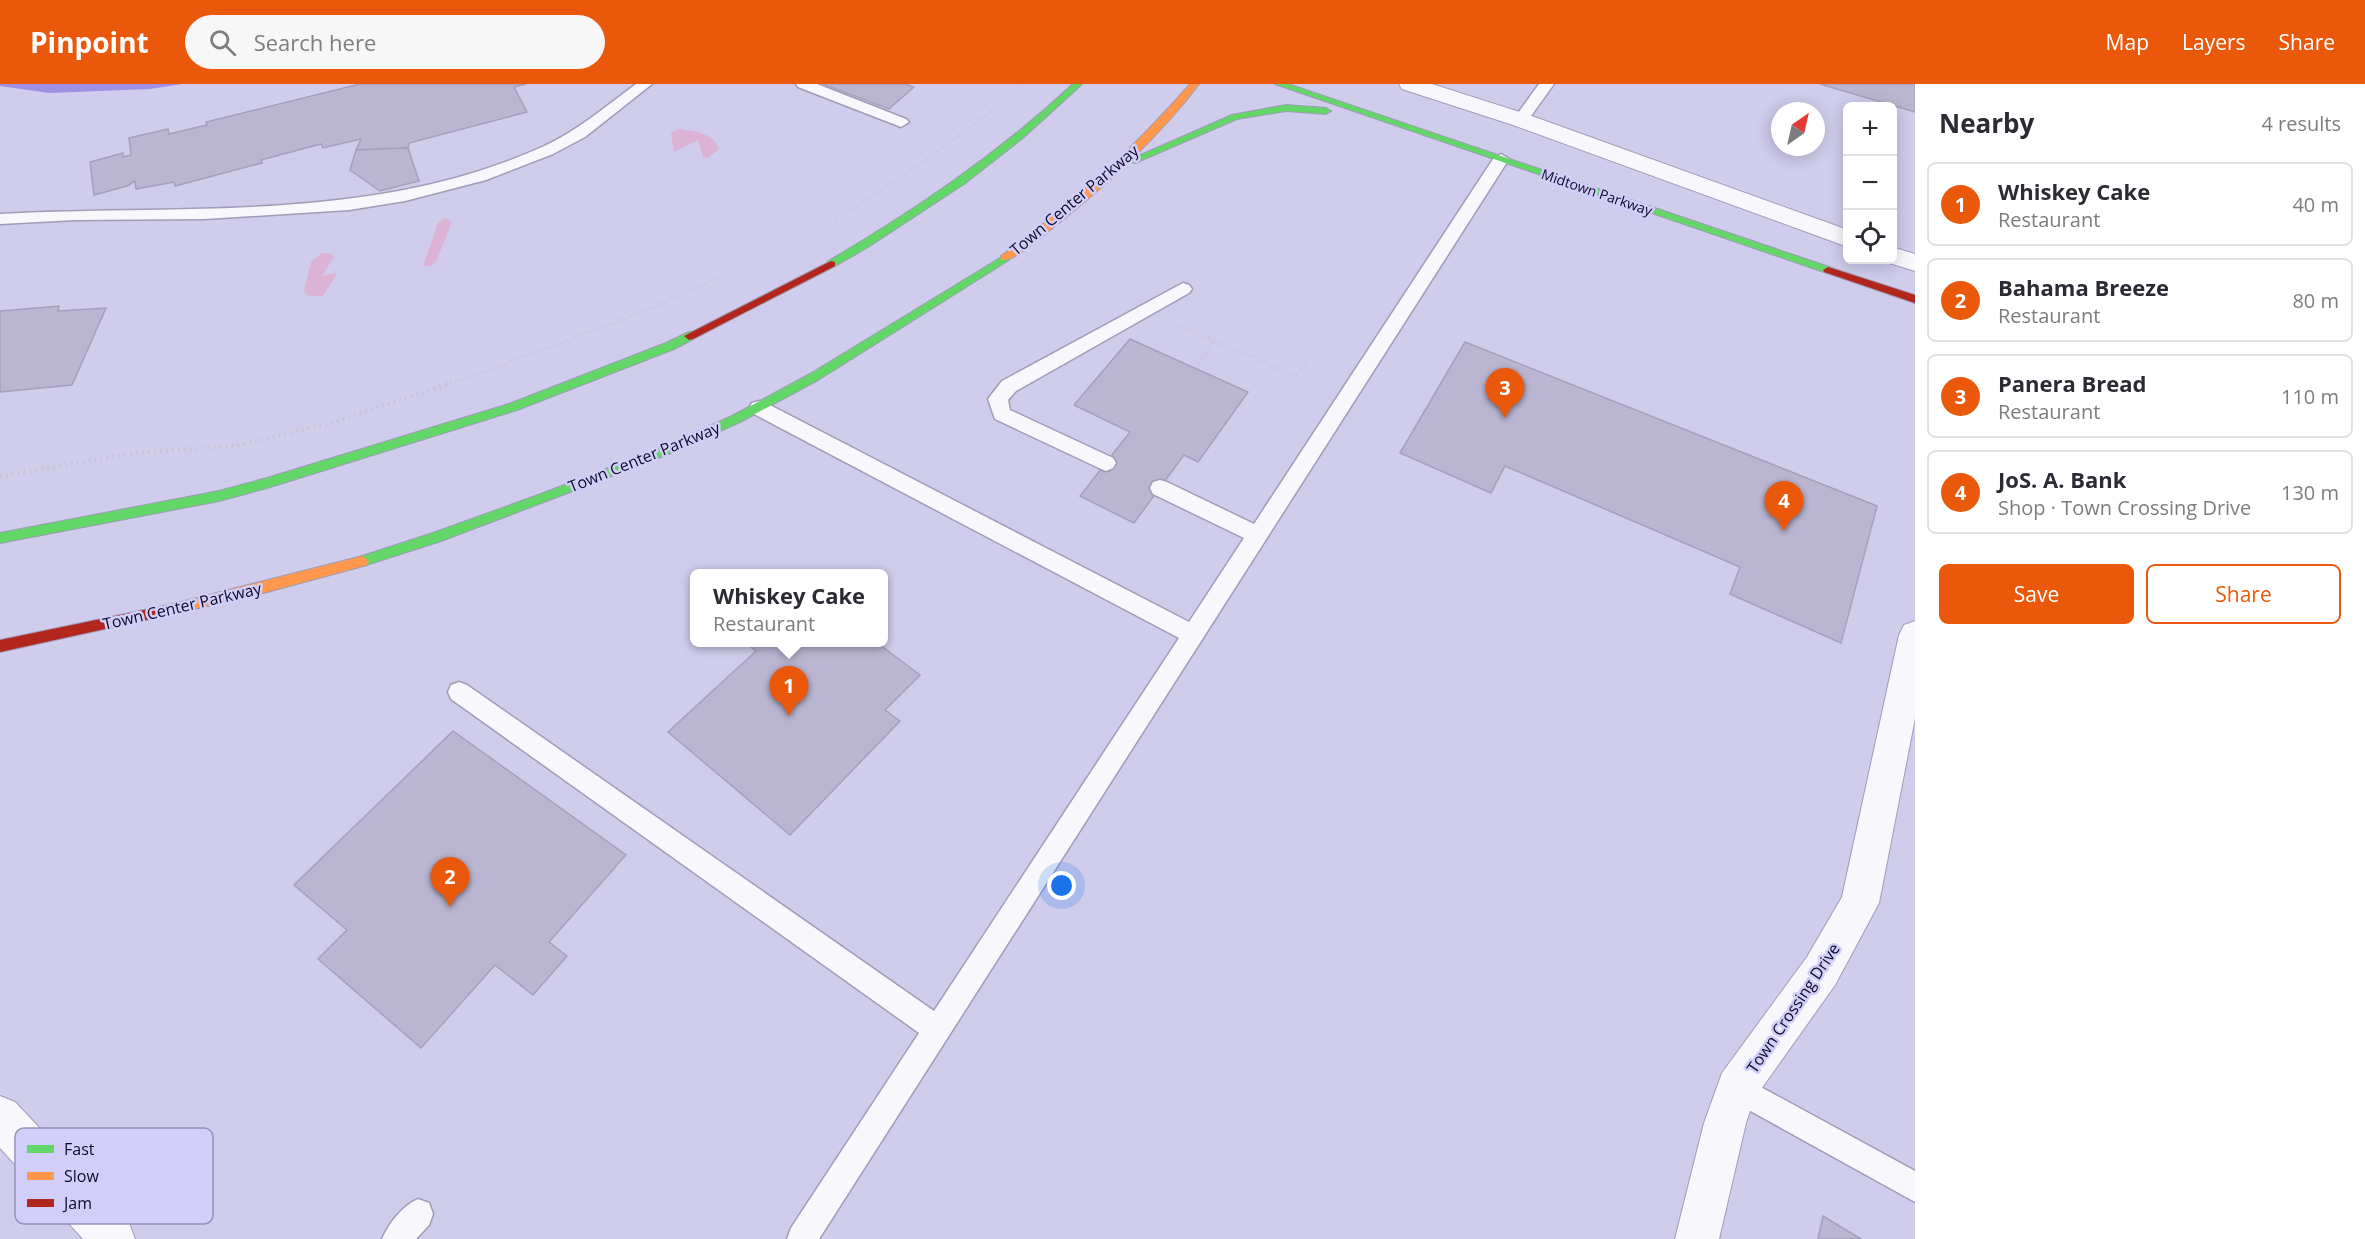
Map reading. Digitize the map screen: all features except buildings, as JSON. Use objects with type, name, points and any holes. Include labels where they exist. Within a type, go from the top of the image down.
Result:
[{"type":"main road","points":[[0,538],[219,496],[267,483],[513,407],[670,346],[818,271],[886,232],[948,192],[999,154],[1046,115],[1078,84]]},
{"type":"main road","name":"Town Center Parkway","points":[[0,646],[170,610],[356,563],[619,469],[759,408],[975,280],[1035,237],[1117,168],[1152,134],[1195,84]]},
{"type":"main road","name":"Midtown Parkway","points":[[1280,84],[1915,299]]},
{"type":"main road","points":[[1117,168],[1235,117],[1286,108],[1368,114]]},
{"type":"street","points":[[1410,84],[1521,120],[1843,237]]},
{"type":"street","points":[[1897,256],[1915,263]]},
{"type":"street","name":"Town Crossing Drive","points":[[1697,1239],[1725,1123],[1737,1088],[1821,971],[1860,903],[1915,635]]},
{"type":"street","points":[[0,1117],[15,1133]]},
{"type":"street","points":[[99,1224],[113,1239]]},
{"type":"lane","points":[[0,219],[75,215],[204,214],[349,206],[405,196],[480,176],[554,147],[579,134],[645,84]]},
{"type":"lane","points":[[803,84],[901,122]]},
{"type":"lane","points":[[1521,120],[1547,84]]},
{"type":"lane","points":[[802,1239],[1501,159]]},
{"type":"lane","points":[[1106,463],[1002,414],[998,399],[1009,386],[1183,289]]},
{"type":"lane","points":[[759,408],[1194,635]]},
{"type":"lane","points":[[1160,489],[1258,535]]},
{"type":"lane","points":[[459,692],[938,1030]]},
{"type":"lane","points":[[1737,1088],[1915,1187]]},
{"type":"lane","points":[[398,1239],[418,1214]]},
{"type":"path","points":[[1012,94],[1022,84]]},
{"type":"path","points":[[831,221],[892,184],[998,106]]},
{"type":"path","points":[[0,476],[136,453],[238,445],[331,423],[508,364],[652,308],[728,275]]},
{"type":"path","points":[[1171,323],[1296,376],[1308,358]]},
{"type":"path","points":[[1198,363],[1214,341]]},
{"type":"shaded area","points":[[0,84],[182,84],[150,89],[49,93],[0,86]]},
{"type":"shaded area","points":[[678,129],[707,136],[716,143],[719,149],[708,158],[703,157],[698,140],[674,152],[671,133]]},
{"type":"shaded area","points":[[446,218],[452,222],[436,262],[431,266],[423,266],[438,223]]},
{"type":"shaded area","points":[[322,253],[331,254],[334,257],[322,276],[336,273],[336,275],[323,296],[308,296],[304,291],[311,262]]},
{"type":"traffic: fast","points":[[831,264],[929,204],[960,182],[1021,135],[1078,84]]},
{"type":"traffic: fast","points":[[1279,84],[1828,270]]},
{"type":"traffic: fast","points":[[1132,161],[1235,117],[1286,108],[1326,111]]},
{"type":"traffic: fast","points":[[363,561],[437,537],[545,497],[667,450],[736,419],[814,377],[1005,258]]},
{"type":"traffic: fast","points":[[0,538],[219,496],[267,483],[513,407],[670,346],[689,336]]},
{"type":"traffic: slow","points":[[1005,258],[1082,199],[1152,132],[1195,84]]},
{"type":"traffic: slow","points":[[173,609],[363,561]]},
{"type":"traffic: jam","points":[[689,336],[831,264]]},
{"type":"traffic: jam","points":[[1828,270],[1915,299]]},
{"type":"traffic: jam","points":[[0,646],[173,609]]},
{"type":"place","name":"Panera Bread","points":[[1505,418]]},
{"type":"place","name":"JoS. A. Bank","points":[[1784,531]]},
{"type":"place","name":"Whiskey Cake","points":[[789,716]]},
{"type":"place","name":"Bahama Breeze","points":[[450,907]]}]
